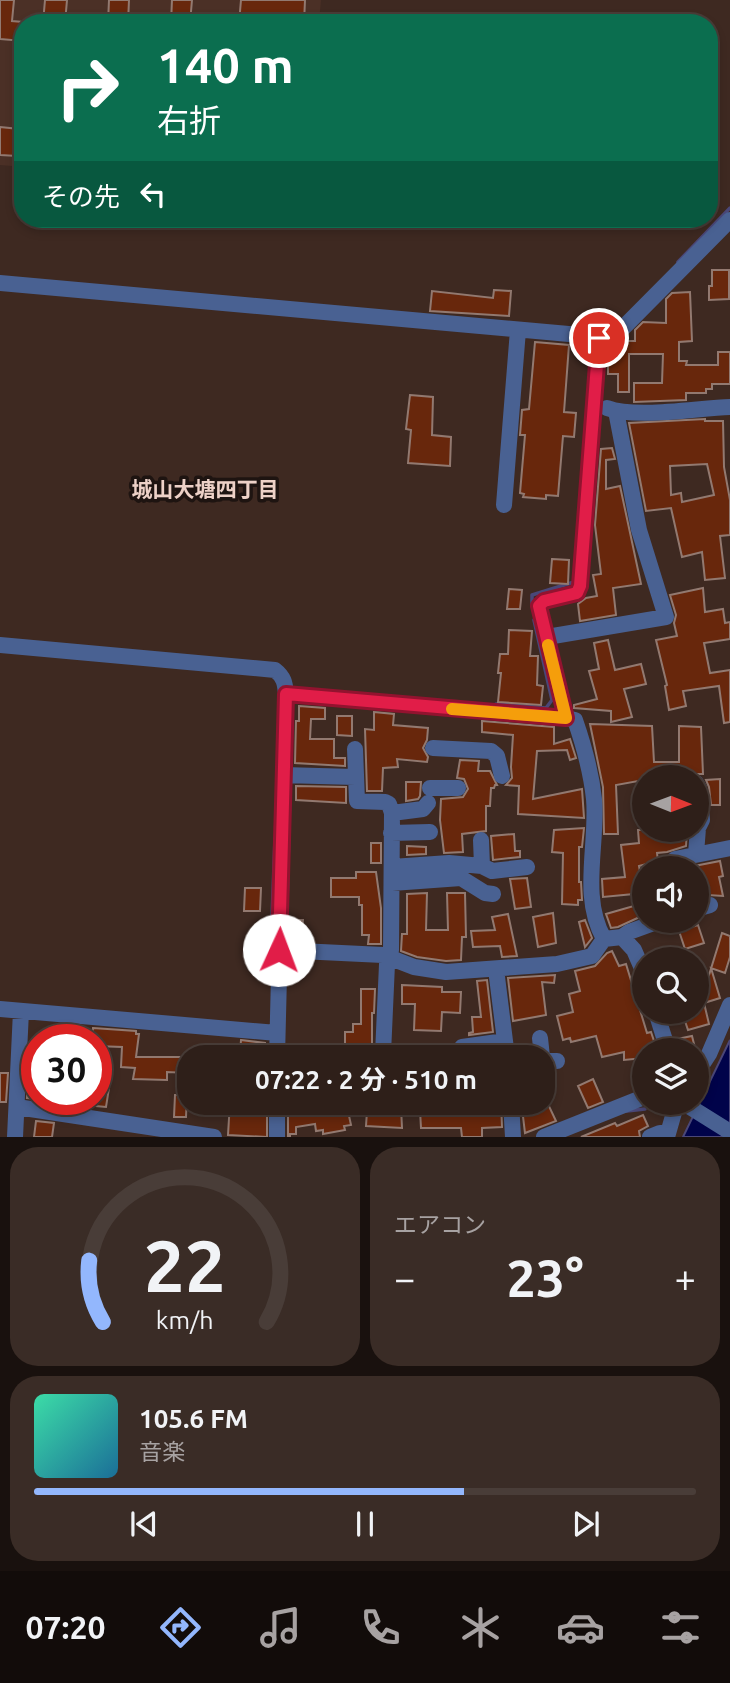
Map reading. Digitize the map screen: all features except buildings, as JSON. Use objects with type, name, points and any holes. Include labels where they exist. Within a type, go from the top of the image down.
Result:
[{"type":"street","points":[[0,283],[613,338],[730,220]]},
{"type":"street","points":[[504,505],[518,330]]},
{"type":"street","points":[[566,718],[539,606],[544,601],[577,593],[580,586],[599,338]]},
{"type":"street","points":[[595,403],[616,411],[730,407]]},
{"type":"street","points":[[547,637],[666,617],[639,530],[616,411]]},
{"type":"street","points":[[0,645],[275,670],[285,681],[276,1045]]},
{"type":"street","points":[[286,694],[575,720],[588,758],[594,801],[591,900],[604,939]]},
{"type":"street","points":[[433,748],[491,751],[497,756],[502,776]]},
{"type":"street","points":[[355,749],[357,801],[385,802],[389,804],[391,813],[390,957],[387,964],[383,1045]]},
{"type":"street","points":[[283,775],[355,777]]},
{"type":"street","points":[[391,813],[423,809],[429,795],[458,789]]},
{"type":"street","points":[[391,832],[430,832]]},
{"type":"street","points":[[481,840],[482,866]]},
{"type":"street","points":[[696,855],[697,842]]},
{"type":"street","points":[[691,856],[730,848]]},
{"type":"street","points":[[392,875],[449,863],[482,866],[492,871],[527,867]]},
{"type":"street","points":[[392,875],[461,878],[485,893],[493,894]]},
{"type":"street","points":[[279,950],[390,957],[429,970],[446,972],[557,964],[592,956],[604,939],[622,937],[632,931]]},
{"type":"street","points":[[622,937],[632,948]]},
{"type":"street","points":[[496,969],[506,1045]]},
{"type":"street","points":[[709,1054],[730,1005]]},
{"type":"street","points":[[0,1009],[276,1033]]},
{"type":"street","points":[[15,1137],[21,1011]]},
{"type":"street","points":[[540,1038],[542,1045]]},
{"type":"street","points":[[544,1137],[632,1102]]},
{"type":"street","points":[[17,1107],[214,1137]]},
{"type":"street","points":[[277,1115],[277,1137]]},
{"type":"street","points":[[512,1115],[513,1137]]},
{"type":"street","points":[[650,1137],[660,1133],[667,1135],[676,1115]]},
{"type":"street","points":[[702,1115],[730,1132]]},
{"type":"shaded area","points":[[0,0],[321,0],[320,14],[14,14],[14,166],[0,165]]},
{"type":"shaded area","points":[[730,1040],[730,1137],[683,1137],[694,1115],[709,1115],[709,1083]]},
{"type":"waterway","points":[[718,220],[730,208]]},
{"type":"waterway","points":[[678,262],[711,228]]},
{"type":"waterway","points":[[532,606],[532,595],[574,582]]},
{"type":"waterway","points":[[496,704],[546,708],[552,700],[534,620]]},
{"type":"waterway","points":[[270,970],[275,838]]},
{"type":"waterway","points":[[627,1111],[632,1110]]},
{"type":"slow traffic","points":[[452,709],[566,718],[548,645]]},
{"type":"district","name":"城山大塘四丁目","points":[[205,489]]},
{"type":"route","points":[[279,950],[286,694],[566,718],[539,606],[544,601],[577,593],[580,586],[599,338]]}]
